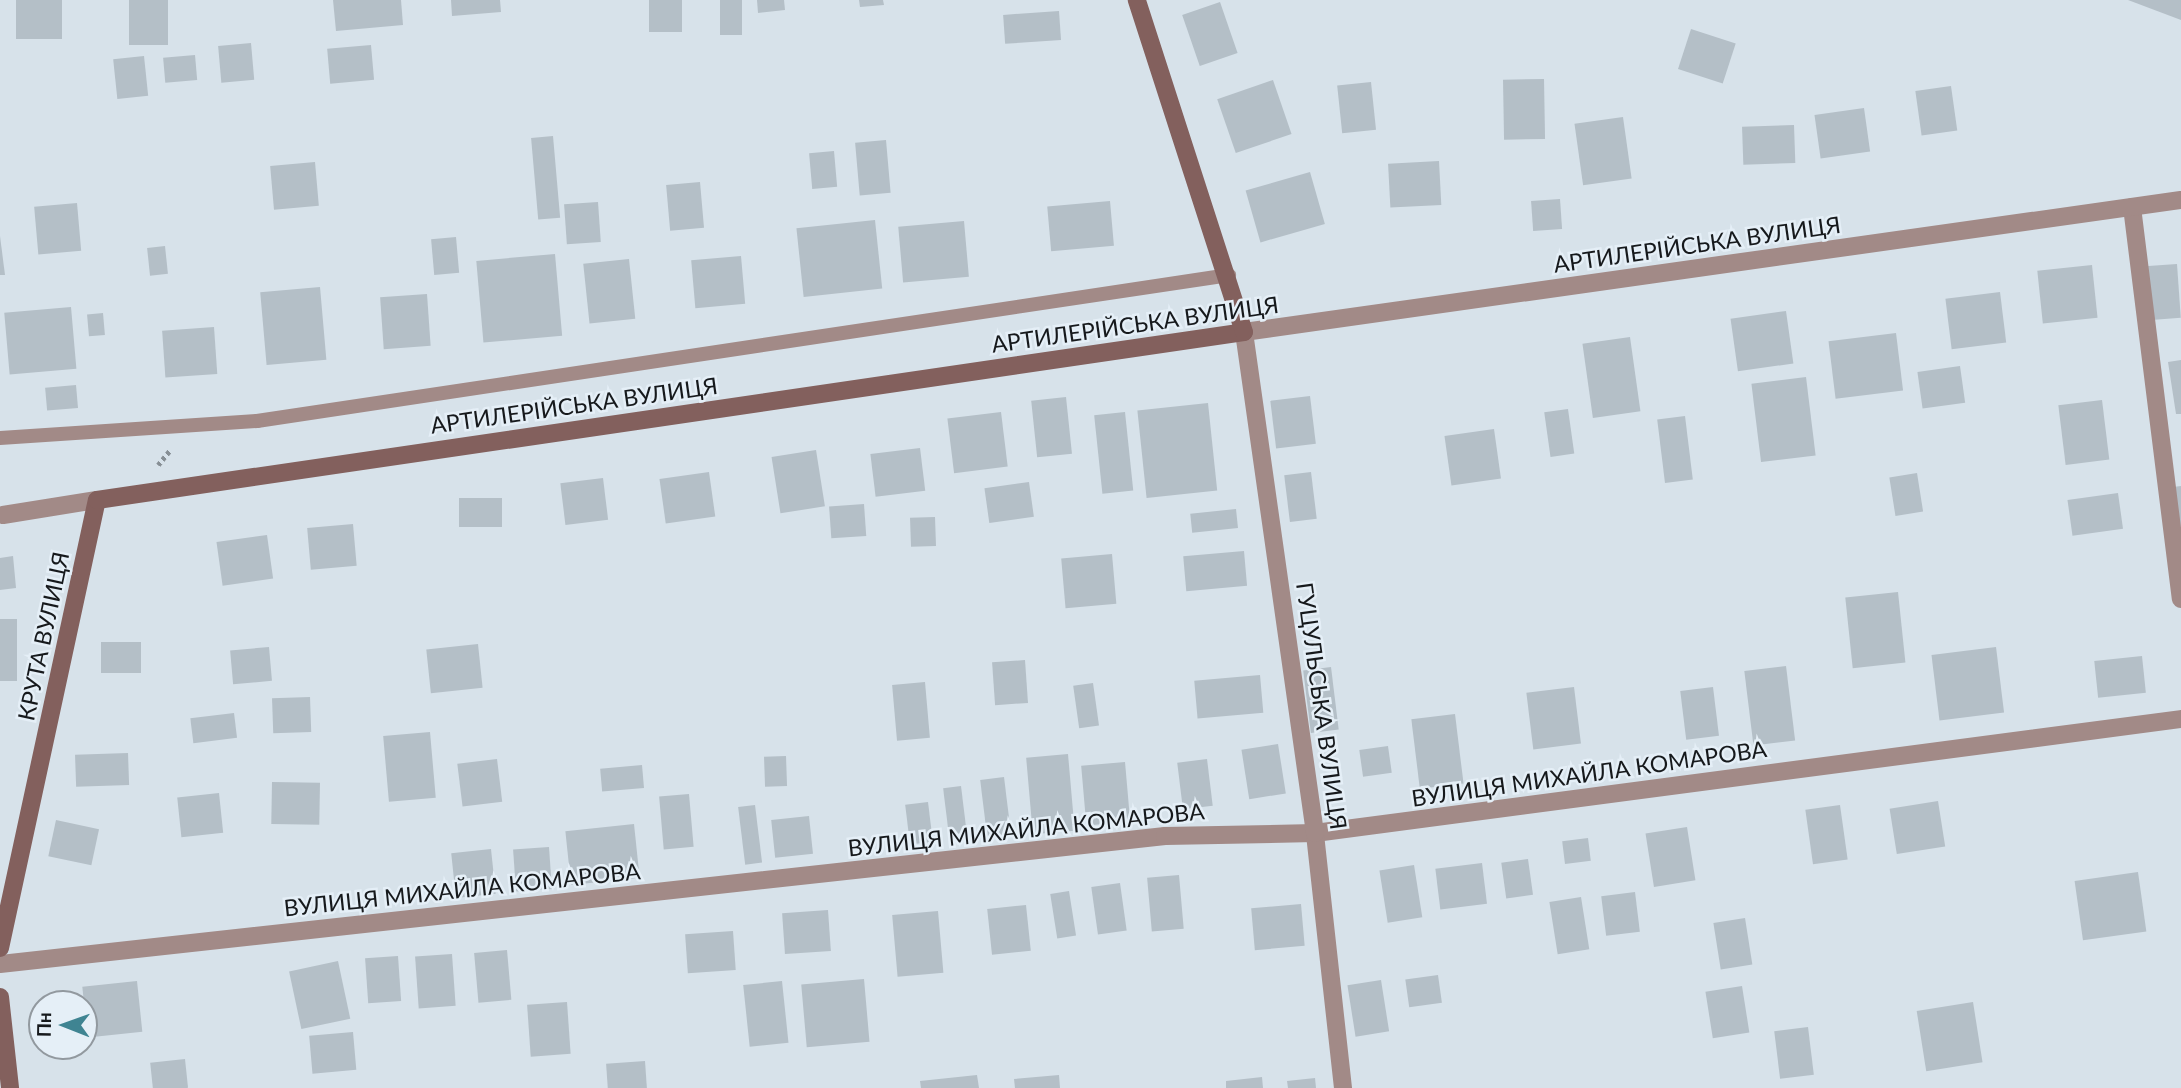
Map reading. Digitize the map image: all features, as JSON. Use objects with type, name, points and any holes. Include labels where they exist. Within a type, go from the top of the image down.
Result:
[{"type":"street","points":[[1137,0],[1229,275],[1244,332]]},
{"type":"street","name":"АРТИЛЕРІЙСЬКА ВУЛИЦЯ","points":[[97,500],[1244,332],[2181,200]]},
{"type":"street","points":[[2132,207],[2181,599]]},
{"type":"street","name":"ГУЦУЛЬСЬКА ВУЛИЦЯ","points":[[1244,332],[1315,833],[1343,1088]]},
{"type":"street","points":[[1,515],[97,500]]},
{"type":"street","name":"КРУТА ВУЛИЦЯ","points":[[0,948],[97,500]]},
{"type":"street","name":"ВУЛИЦЯ МИХАЙЛА КОМАРОВА","points":[[0,964],[1165,836],[1315,833],[2181,719]]},
{"type":"street","points":[[0,997],[10,1088]]},
{"type":"lane","points":[[0,438],[194,427],[1229,275]]},
{"type":"path","points":[[142,493],[160,460],[194,427]]},
{"type":"building","points":[[16,0],[62,0],[62,39],[16,39]]},
{"type":"building","points":[[129,0],[168,0],[168,45],[129,45]]},
{"type":"building","points":[[333,0],[401,0],[403,25],[336,31]]},
{"type":"building","points":[[451,0],[500,0],[501,12],[452,16]]},
{"type":"building","points":[[649,0],[682,0],[682,32],[649,32]]},
{"type":"building","points":[[720,0],[742,0],[742,35],[720,35]]},
{"type":"building","points":[[757,0],[784,0],[785,10],[758,13]]},
{"type":"building","points":[[859,0],[883,0],[884,5],[860,7]]},
{"type":"building","points":[[2128,0],[2181,0],[2181,20]]},
{"type":"building","points":[[1220,2],[1238,53],[1200,66],[1182,15]]},
{"type":"building","points":[[1059,11],[1061,40],[1005,44],[1003,15]]},
{"type":"building","points":[[1691,29],[1736,44],[1723,83],[1678,69]]},
{"type":"building","points":[[251,43],[254,80],[221,83],[218,46]]},
{"type":"building","points":[[371,45],[374,80],[330,84],[327,49]]},
{"type":"building","points":[[195,55],[197,80],[165,83],[163,58]]},
{"type":"building","points":[[144,56],[148,96],[117,99],[113,59]]},
{"type":"building","points":[[1544,79],[1545,139],[1504,140],[1503,80]]},
{"type":"building","points":[[1273,80],[1292,134],[1236,153],[1217,99]]},
{"type":"building","points":[[1371,82],[1376,130],[1342,133],[1337,86]]},
{"type":"building","points":[[1951,86],[1957,131],[1922,136],[1915,91]]},
{"type":"building","points":[[1864,108],[1870,152],[1821,159],[1814,115]]},
{"type":"building","points":[[1623,117],[1632,178],[1583,185],[1574,124]]},
{"type":"building","points":[[1794,125],[1795,163],[1743,165],[1742,127]]},
{"type":"building","points":[[553,136],[560,218],[538,220],[531,138]]},
{"type":"building","points":[[886,140],[891,193],[860,196],[855,143]]},
{"type":"building","points":[[834,151],[837,187],[812,189],[809,153]]},
{"type":"building","points":[[1439,161],[1441,205],[1390,208],[1388,164]]},
{"type":"building","points":[[315,162],[319,206],[274,210],[270,166]]},
{"type":"building","points":[[1310,172],[1325,224],[1260,242],[1246,190]]},
{"type":"building","points":[[700,182],[704,228],[670,231],[666,185]]},
{"type":"building","points":[[1560,199],[1562,229],[1533,231],[1531,201]]},
{"type":"building","points":[[1110,201],[1114,246],[1051,251],[1047,206]]},
{"type":"building","points":[[598,202],[601,242],[567,244],[564,204]]},
{"type":"building","points":[[77,203],[81,251],[38,255],[34,207]]},
{"type":"building","points":[[875,220],[882,289],[804,297],[796,228]]},
{"type":"building","points":[[964,221],[969,277],[903,283],[898,227]]},
{"type":"building","points":[[0,236],[5,275],[0,275]]},
{"type":"building","points":[[456,237],[459,273],[434,275],[431,239]]},
{"type":"building","points":[[165,246],[168,274],[150,276],[147,248]]},
{"type":"building","points":[[555,254],[562,336],[483,343],[476,261]]},
{"type":"building","points":[[741,256],[745,304],[695,308],[691,260]]},
{"type":"building","points":[[629,259],[635,319],[590,323],[583,264]]},
{"type":"building","points":[[2177,264],[2181,318],[2145,320],[2141,267]]},
{"type":"building","points":[[2092,265],[2098,318],[2043,323],[2037,271]]},
{"type":"building","points":[[320,287],[326,360],[267,365],[260,292]]},
{"type":"building","points":[[2000,292],[2006,343],[1952,349],[1945,299]]},
{"type":"building","points":[[427,294],[431,346],[384,349],[380,297]]},
{"type":"building","points":[[71,307],[76,369],[10,375],[4,313]]},
{"type":"building","points":[[1786,311],[1793,363],[1738,371],[1731,319]]},
{"type":"building","points":[[103,313],[105,335],[89,336],[87,314]]},
{"type":"building","points":[[214,327],[217,374],[165,378],[162,331]]},
{"type":"building","points":[[1896,333],[1903,391],[1836,399],[1829,341]]},
{"type":"building","points":[[1630,337],[1640,411],[1593,418],[1582,344]]},
{"type":"building","points":[[2181,360],[2181,414],[2176,414],[2168,362]]},
{"type":"building","points":[[1960,366],[1965,403],[1923,409],[1917,372]]},
{"type":"building","points":[[1806,377],[1816,455],[1761,462],[1751,384]]},
{"type":"building","points":[[76,385],[78,408],[47,411],[45,388]]},
{"type":"building","points":[[1310,396],[1316,444],[1276,449],[1270,401]]},
{"type":"building","points":[[1066,397],[1072,454],[1037,457],[1031,401]]},
{"type":"building","points":[[2102,400],[2109,460],[2066,465],[2058,405]]},
{"type":"building","points":[[1208,403],[1217,491],[1147,498],[1137,410]]},
{"type":"building","points":[[1568,409],[1574,454],[1550,457],[1544,412]]},
{"type":"building","points":[[1001,412],[1008,467],[954,473],[947,419]]},
{"type":"building","points":[[1125,412],[1133,491],[1102,494],[1094,415]]},
{"type":"building","points":[[1685,416],[1693,480],[1665,483],[1657,419]]},
{"type":"building","points":[[1494,429],[1501,479],[1451,485],[1444,436]]},
{"type":"building","points":[[920,448],[925,491],[876,497],[870,454]]},
{"type":"building","points":[[816,450],[825,506],[780,513],[772,457]]},
{"type":"building","points":[[709,472],[715,517],[666,524],[659,479]]},
{"type":"building","points":[[1311,472],[1317,519],[1290,522],[1284,475]]},
{"type":"building","points":[[1917,473],[1923,512],[1895,516],[1889,477]]},
{"type":"building","points":[[603,478],[608,520],[565,525],[560,483]]},
{"type":"building","points":[[1029,482],[1034,517],[989,523],[984,488]]},
{"type":"building","points":[[2181,486],[2181,530],[2173,487]]},
{"type":"building","points":[[2118,493],[2123,529],[2073,536],[2067,500]]},
{"type":"building","points":[[459,498],[502,498],[502,527],[459,527]]},
{"type":"building","points":[[864,504],[866,536],[831,538],[829,506]]},
{"type":"building","points":[[1236,509],[1238,528],[1192,533],[1190,514]]},
{"type":"building","points":[[935,517],[936,546],[911,547],[910,518]]},
{"type":"building","points":[[353,524],[357,566],[311,570],[307,528]]},
{"type":"building","points":[[267,535],[273,579],[223,586],[216,542]]},
{"type":"building","points":[[1244,551],[1247,586],[1186,591],[1183,556]]},
{"type":"building","points":[[1112,554],[1116,604],[1066,608],[1061,558]]},
{"type":"building","points":[[13,556],[16,588],[0,590],[0,558]]},
{"type":"building","points":[[1898,592],[1905,663],[1853,668],[1845,598]]},
{"type":"building","points":[[0,619],[17,619],[17,681],[0,681]]},
{"type":"building","points":[[101,642],[141,642],[141,673],[101,673]]},
{"type":"building","points":[[478,644],[483,688],[431,693],[426,649]]},
{"type":"building","points":[[269,647],[272,681],[233,684],[230,650]]},
{"type":"building","points":[[1996,647],[2004,713],[1940,720],[1931,655]]},
{"type":"building","points":[[2142,656],[2146,693],[2098,698],[2094,661]]},
{"type":"building","points":[[1025,660],[1028,703],[995,705],[992,662]]},
{"type":"building","points":[[1786,666],[1795,740],[1753,746],[1744,671]]},
{"type":"building","points":[[1331,667],[1339,730],[1311,733],[1303,670]]},
{"type":"building","points":[[1260,675],[1263,713],[1198,719],[1194,681]]},
{"type":"building","points":[[925,682],[930,738],[897,741],[892,685]]},
{"type":"building","points":[[1093,683],[1099,726],[1079,728],[1073,686]]},
{"type":"building","points":[[1574,687],[1581,744],[1533,749],[1526,693]]},
{"type":"building","points":[[1713,687],[1719,736],[1686,740],[1680,691]]},
{"type":"building","points":[[310,697],[311,732],[273,733],[272,698]]},
{"type":"building","points":[[234,713],[237,738],[193,743],[190,718]]},
{"type":"building","points":[[1455,714],[1464,783],[1420,789],[1411,719]]},
{"type":"building","points":[[430,732],[436,798],[389,802],[383,736]]},
{"type":"building","points":[[1278,744],[1286,793],[1249,799],[1241,750]]},
{"type":"building","points":[[1388,746],[1392,773],[1363,777],[1359,750]]},
{"type":"building","points":[[128,753],[129,785],[76,787],[75,755]]},
{"type":"building","points":[[1068,754],[1075,831],[1033,834],[1026,758]]},
{"type":"building","points":[[786,756],[787,786],[765,787],[764,757]]},
{"type":"building","points":[[497,759],[502,802],[463,807],[457,764]]},
{"type":"building","points":[[1207,759],[1213,806],[1183,809],[1177,763]]},
{"type":"building","points":[[1125,762],[1130,822],[1086,826],[1081,766]]},
{"type":"building","points":[[642,765],[644,788],[602,792],[600,769]]},
{"type":"building","points":[[1004,777],[1011,837],[987,839],[980,780]]},
{"type":"building","points":[[272,782],[320,783],[319,825],[271,824]]},
{"type":"building","points":[[961,786],[967,833],[949,835],[943,788]]},
{"type":"building","points":[[219,793],[223,833],[181,837],[177,797]]},
{"type":"building","points":[[689,794],[694,847],[664,849],[659,797]]},
{"type":"building","points":[[1938,801],[1945,846],[1897,854],[1890,809]]},
{"type":"building","points":[[928,802],[933,842],[910,845],[905,805]]},
{"type":"building","points":[[755,805],[762,863],[745,865],[738,807]]},
{"type":"building","points":[[1840,805],[1848,859],[1813,864],[1805,810]]},
{"type":"building","points":[[809,816],[813,854],[775,858],[771,820]]},
{"type":"building","points":[[56,820],[99,829],[91,865],[48,856]]},
{"type":"building","points":[[634,824],[640,878],[571,885],[565,831]]},
{"type":"building","points":[[1687,827],[1695,880],[1654,887],[1646,834]]},
{"type":"building","points":[[1588,838],[1591,861],[1565,864],[1562,841]]},
{"type":"building","points":[[549,847],[552,889],[516,891],[513,850]]},
{"type":"building","points":[[491,849],[496,894],[456,898],[451,853]]},
{"type":"building","points":[[1528,859],[1533,895],[1506,898],[1501,863]]},
{"type":"building","points":[[1482,863],[1487,904],[1440,909],[1435,869]]},
{"type":"building","points":[[1414,865],[1422,917],[1388,923],[1379,870]]},
{"type":"building","points":[[2138,872],[2146,931],[2083,940],[2075,881]]},
{"type":"building","points":[[1179,875],[1184,929],[1152,932],[1147,878]]},
{"type":"building","points":[[1120,883],[1127,931],[1098,935],[1091,887]]},
{"type":"building","points":[[1069,891],[1076,935],[1057,938],[1050,894]]},
{"type":"building","points":[[1635,892],[1640,932],[1606,936],[1601,896]]},
{"type":"building","points":[[1581,897],[1589,949],[1558,954],[1549,902]]},
{"type":"building","points":[[1301,904],[1305,946],[1255,950],[1251,908]]},
{"type":"building","points":[[1026,905],[1031,951],[992,955],[987,909]]},
{"type":"building","points":[[828,910],[831,951],[785,954],[782,913]]},
{"type":"building","points":[[938,911],[943,973],[898,977],[892,915]]},
{"type":"building","points":[[1745,918],[1752,964],[1721,969],[1713,923]]},
{"type":"building","points":[[733,931],[736,970],[688,973],[685,934]]},
{"type":"building","points":[[507,950],[511,1000],[478,1003],[474,953]]},
{"type":"building","points":[[452,954],[456,1006],[419,1008],[415,957]]},
{"type":"building","points":[[398,956],[401,1001],[368,1003],[365,958]]},
{"type":"building","points":[[338,961],[350,1019],[301,1029],[289,971]]},
{"type":"building","points":[[1438,975],[1442,1003],[1409,1007],[1405,980]]},
{"type":"building","points":[[864,979],[869,1042],[807,1047],[801,984]]},
{"type":"building","points":[[1381,980],[1389,1031],[1356,1037],[1347,985]]},
{"type":"building","points":[[137,981],[142,1032],[98,1036],[98,990],[83,990],[82,987]]},
{"type":"building","points":[[782,981],[788,1043],[750,1047],[743,985]]},
{"type":"building","points":[[1742,986],[1749,1032],[1713,1038],[1705,992]]},
{"type":"building","points":[[567,1002],[571,1054],[531,1057],[527,1005]]},
{"type":"building","points":[[1973,1002],[1983,1062],[1926,1071],[1917,1011]]},
{"type":"building","points":[[1808,1027],[1814,1075],[1780,1079],[1774,1031]]},
{"type":"building","points":[[353,1032],[356,1070],[312,1074],[309,1036]]},
{"type":"building","points":[[185,1059],[188,1088],[153,1088],[150,1063]]},
{"type":"building","points":[[645,1061],[647,1088],[608,1088],[606,1064]]},
{"type":"building","points":[[977,1075],[979,1088],[921,1088],[920,1081]]},
{"type":"building","points":[[1059,1075],[1060,1088],[1015,1088],[1014,1079]]},
{"type":"building","points":[[1262,1077],[1263,1088],[1226,1088],[1226,1081]]},
{"type":"building","points":[[1315,1078],[1316,1088],[1288,1088],[1287,1081]]}]
